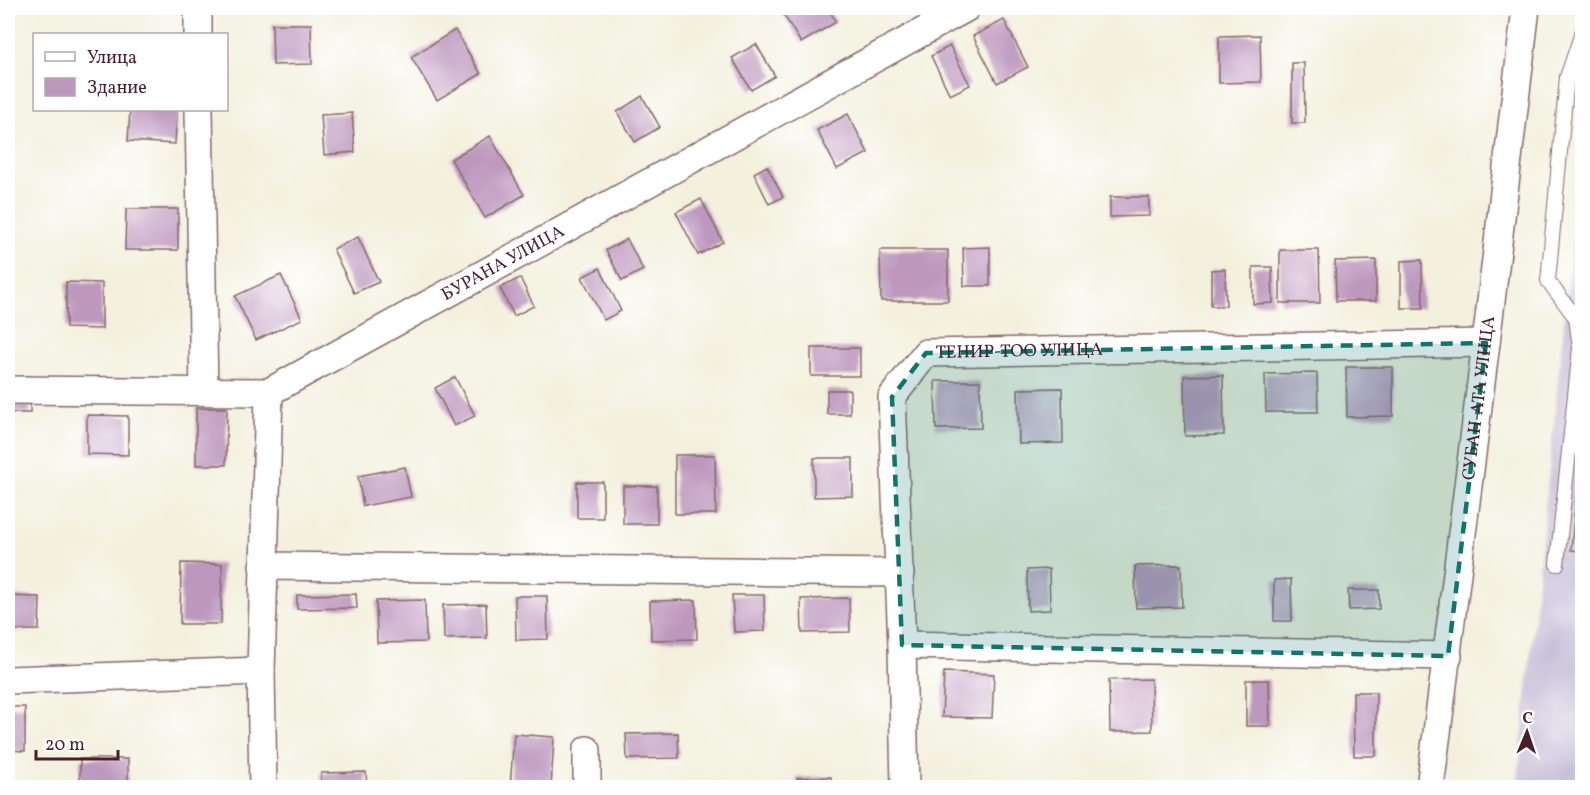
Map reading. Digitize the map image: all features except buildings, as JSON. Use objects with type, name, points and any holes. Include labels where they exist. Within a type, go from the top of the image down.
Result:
[{"type":"street","points":[[198,8],[198,33]]},
{"type":"street","name":"БУРАНА УЛИЦА","points":[[8,390],[269,392],[966,8]]},
{"type":"street","name":"СУБАН-АТА УЛИЦА","points":[[1430,788],[1526,8]]},
{"type":"street","points":[[199,111],[204,391]]},
{"type":"street","name":"ТЕНИР-ТОО УЛИЦА","points":[[905,788],[900,573],[892,397],[926,353],[1486,343]]},
{"type":"street","points":[[263,788],[261,671],[269,392]]},
{"type":"street","points":[[263,566],[900,573]]},
{"type":"street","points":[[902,645],[1448,656]]},
{"type":"street","points":[[8,680],[261,671]]},
{"type":"street","points":[[587,750],[587,788]]},
{"type":"lane","points":[[1557,564],[1580,348],[1576,318],[1548,281],[1567,77],[1582,33]]},
{"type":"highlighted area","points":[[1486,343],[1448,656],[902,645],[892,397],[926,353]]},
{"type":"shaded area","points":[[1582,145],[1582,787],[1517,787]]}]
